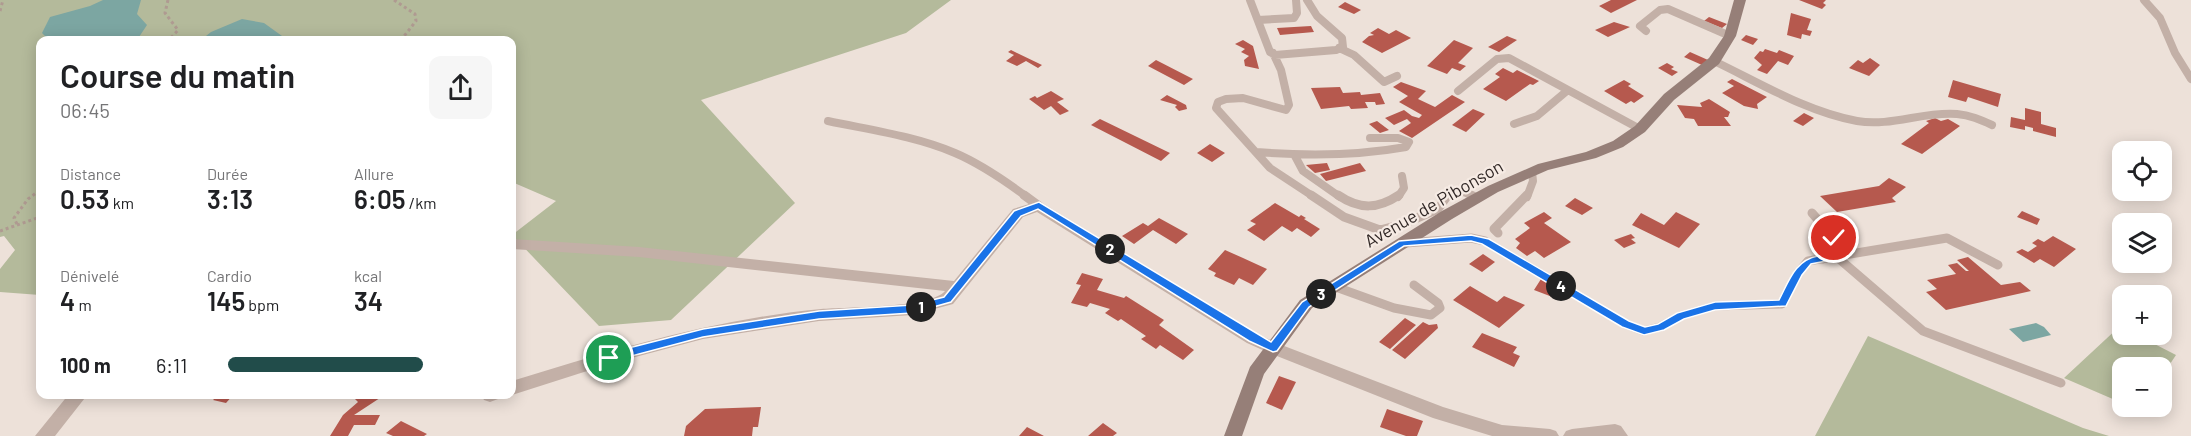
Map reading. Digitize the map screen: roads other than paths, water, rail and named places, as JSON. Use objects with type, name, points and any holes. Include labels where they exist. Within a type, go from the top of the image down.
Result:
[{"type":"street","name":"Avenue de Pibonson","points":[[1233,436],[1256,372],[1305,304],[1477,198],[1532,172],[1591,155],[1618,144],[1640,129],[1669,97],[1714,61],[1730,36],[1740,0]]},
{"type":"street","points":[[516,387],[609,358],[703,333],[819,315],[912,309],[947,300],[1018,213],[1039,206],[1253,339],[1439,413],[1502,432],[1550,436]]},
{"type":"street","points":[[516,244],[639,252],[956,287]]},
{"type":"street","points":[[44,436],[76,399]]},
{"type":"street","points":[[1572,436],[1615,431],[1619,436]]},
{"type":"lane","points":[[1250,0],[1281,70],[1289,105],[1286,110],[1236,97],[1218,102],[1216,108],[1270,168],[1344,217],[1380,230],[1403,224],[1438,208],[1450,194],[1464,192],[1477,198]]},
{"type":"lane","points":[[1258,20],[1294,18],[1297,13],[1296,0]]},
{"type":"lane","points":[[1307,0],[1308,5],[1326,25],[1342,38],[1343,47],[1339,48]]},
{"type":"lane","points":[[2144,0],[2160,18],[2175,53],[2191,79]]},
{"type":"lane","points":[[1646,31],[1640,26],[1660,10],[1668,9],[1730,36]]},
{"type":"lane","points":[[1272,53],[1339,48],[1354,55],[1384,82],[1397,76]]},
{"type":"lane","points":[[1458,91],[1497,59],[1509,58],[1640,129]]},
{"type":"lane","points":[[1714,61],[1819,108],[1860,121],[1873,123],[1941,112],[1957,112],[1973,116],[1992,125]]},
{"type":"lane","points":[[1514,124],[1537,116],[1568,90]]},
{"type":"lane","points":[[828,121],[931,144],[955,153],[1003,180],[1039,206]]},
{"type":"lane","points":[[1256,152],[1316,158],[1381,152],[1406,147],[1409,142],[1398,138],[1370,138]]},
{"type":"lane","points":[[1295,156],[1303,171],[1342,198],[1367,208],[1381,206],[1399,196],[1404,188],[1402,176]]},
{"type":"lane","points":[[1498,233],[1494,229],[1522,203],[1534,181],[1532,172]]},
{"type":"lane","points":[[1812,213],[1834,238],[1834,245],[1824,251],[1823,259]]},
{"type":"lane","points":[[1402,243],[1471,238],[1485,241],[1625,324],[1644,331],[1660,327],[1680,316],[1715,306],[1782,304],[1798,273],[1808,261],[1947,238],[1998,265]]},
{"type":"lane","points":[[1837,257],[1923,331],[2061,383]]},
{"type":"lane","points":[[1333,285],[1394,308],[1431,315],[1440,308],[1438,303],[1414,285]]},
{"type":"water","points":[[103,0],[141,0],[137,14],[147,25],[140,36],[45,36],[42,33],[50,17]]},
{"type":"water","points":[[242,19],[264,23],[282,36],[206,36]]},
{"type":"water","points":[[2036,323],[2044,327],[2051,335],[2023,342],[2009,329]]}]
